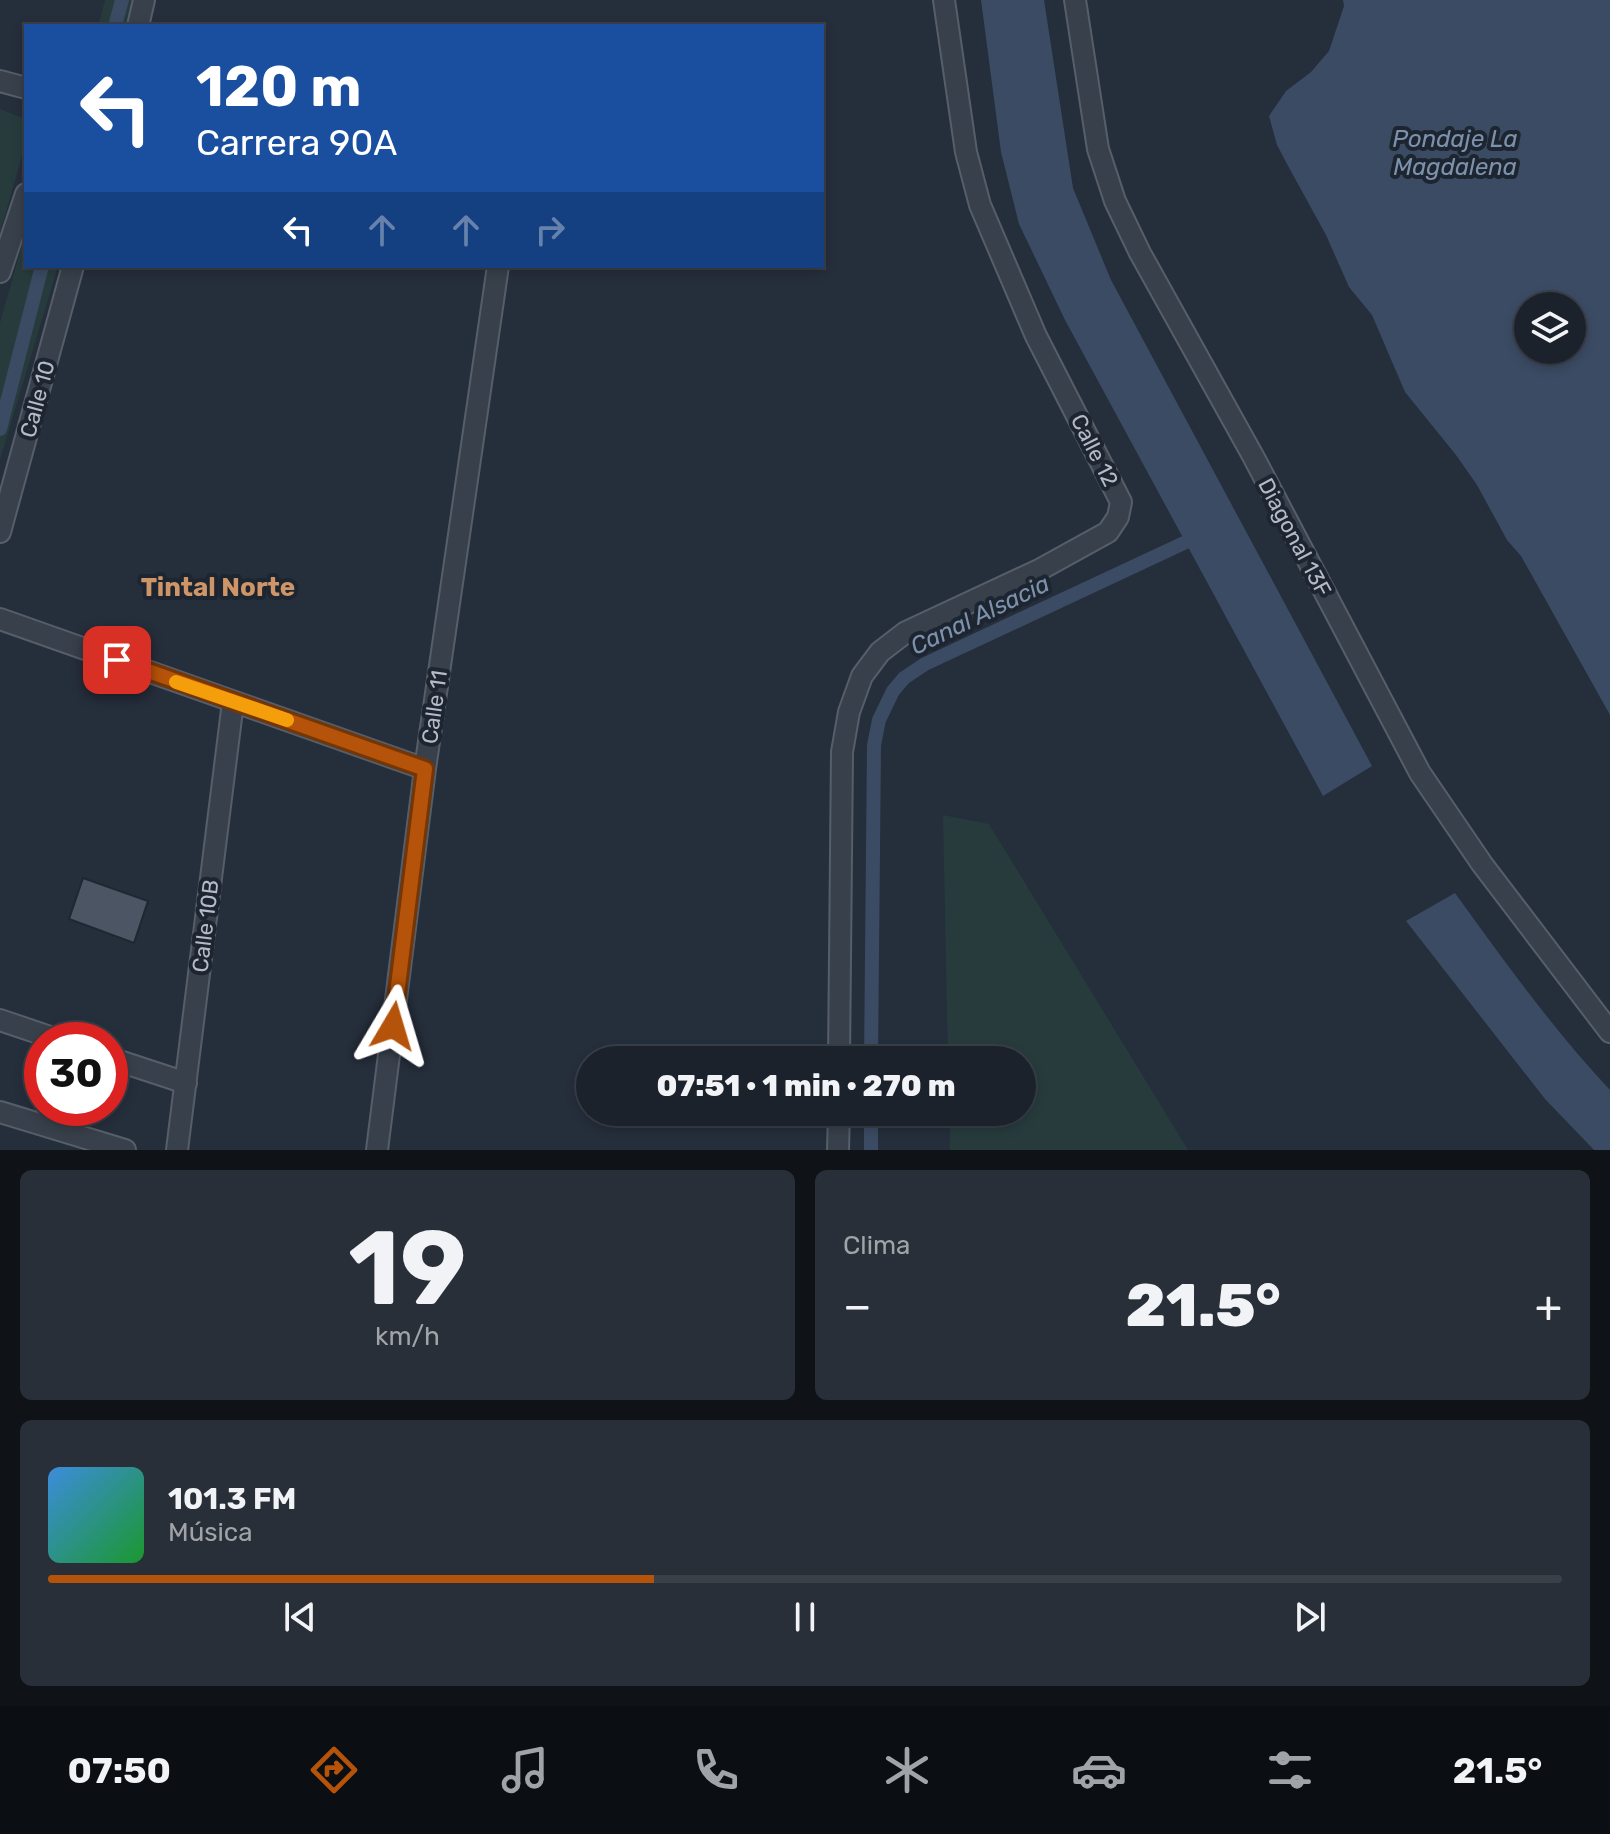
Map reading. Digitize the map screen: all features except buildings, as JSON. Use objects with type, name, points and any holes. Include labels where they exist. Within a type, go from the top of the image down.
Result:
[{"type":"street","points":[[138,24],[144,0]]},
{"type":"street","name":"Calle 12","points":[[839,1046],[842,752],[849,712],[862,676],[880,652],[906,632],[1041,569],[1108,532],[1118,517],[1121,502],[1036,336],[980,205],[966,152],[944,0]]},
{"type":"street","name":"Diagonal 13F","points":[[1075,0],[1098,149],[1115,201],[1140,253],[1253,456],[1420,773],[1482,864],[1610,1032]]},
{"type":"street","points":[[0,81],[24,87]]},
{"type":"street","points":[[0,272],[24,200]]},
{"type":"street","name":"Calle 10","points":[[0,532],[72,268]]},
{"type":"street","name":"Calle 11","points":[[377,1150],[425,769],[498,268]]},
{"type":"street","points":[[0,619],[425,769]]},
{"type":"street","name":"Calle 10B","points":[[177,1150],[233,702]]},
{"type":"street","points":[[0,1020],[24,1028]]},
{"type":"street","points":[[128,1064],[186,1083]]},
{"type":"street","points":[[0,1112],[125,1150]]},
{"type":"street","points":[[838,1150],[839,1126]]},
{"type":"green space","points":[[105,0],[134,0],[128,24],[99,24]]},
{"type":"green space","points":[[0,109],[24,118],[24,149],[0,233]]},
{"type":"green space","points":[[24,238],[24,268],[57,268],[0,460],[0,323]]},
{"type":"green space","points":[[943,815],[989,824],[1188,1150],[950,1150],[950,1126],[1036,1126],[1036,1046],[948,1046]]},
{"type":"water","points":[[981,0],[1044,0],[1073,188],[1111,280],[1372,766],[1323,796],[1065,320],[1019,224],[1001,152]]},
{"type":"water","name":"Pondaje La Magdalena","points":[[1343,0],[1610,0],[1610,715],[1521,556],[1507,540],[1477,485],[1405,392],[1372,315],[1349,287],[1326,235],[1277,145],[1269,116],[1286,91],[1311,72],[1329,51],[1344,6]]},
{"type":"water","points":[[1455,893],[1549,1019],[1610,1090],[1610,1150],[1594,1150],[1545,1099],[1406,921]]},
{"type":"waterway","points":[[116,24],[122,0]]},
{"type":"waterway","points":[[0,429],[41,268]]},
{"type":"waterway","name":"Canal Alsacia","points":[[871,1046],[874,745],[879,720],[893,691],[904,678],[925,664],[1201,535]]},
{"type":"waterway","name":"Canal Alsacia","points":[[871,1126],[871,1150]]},
{"type":"slow traffic","points":[[176,682],[287,720]]},
{"type":"district","name":"Tintal Norte","points":[[218,587]]},
{"type":"route","points":[[117,660],[425,769],[393,1026]]}]
